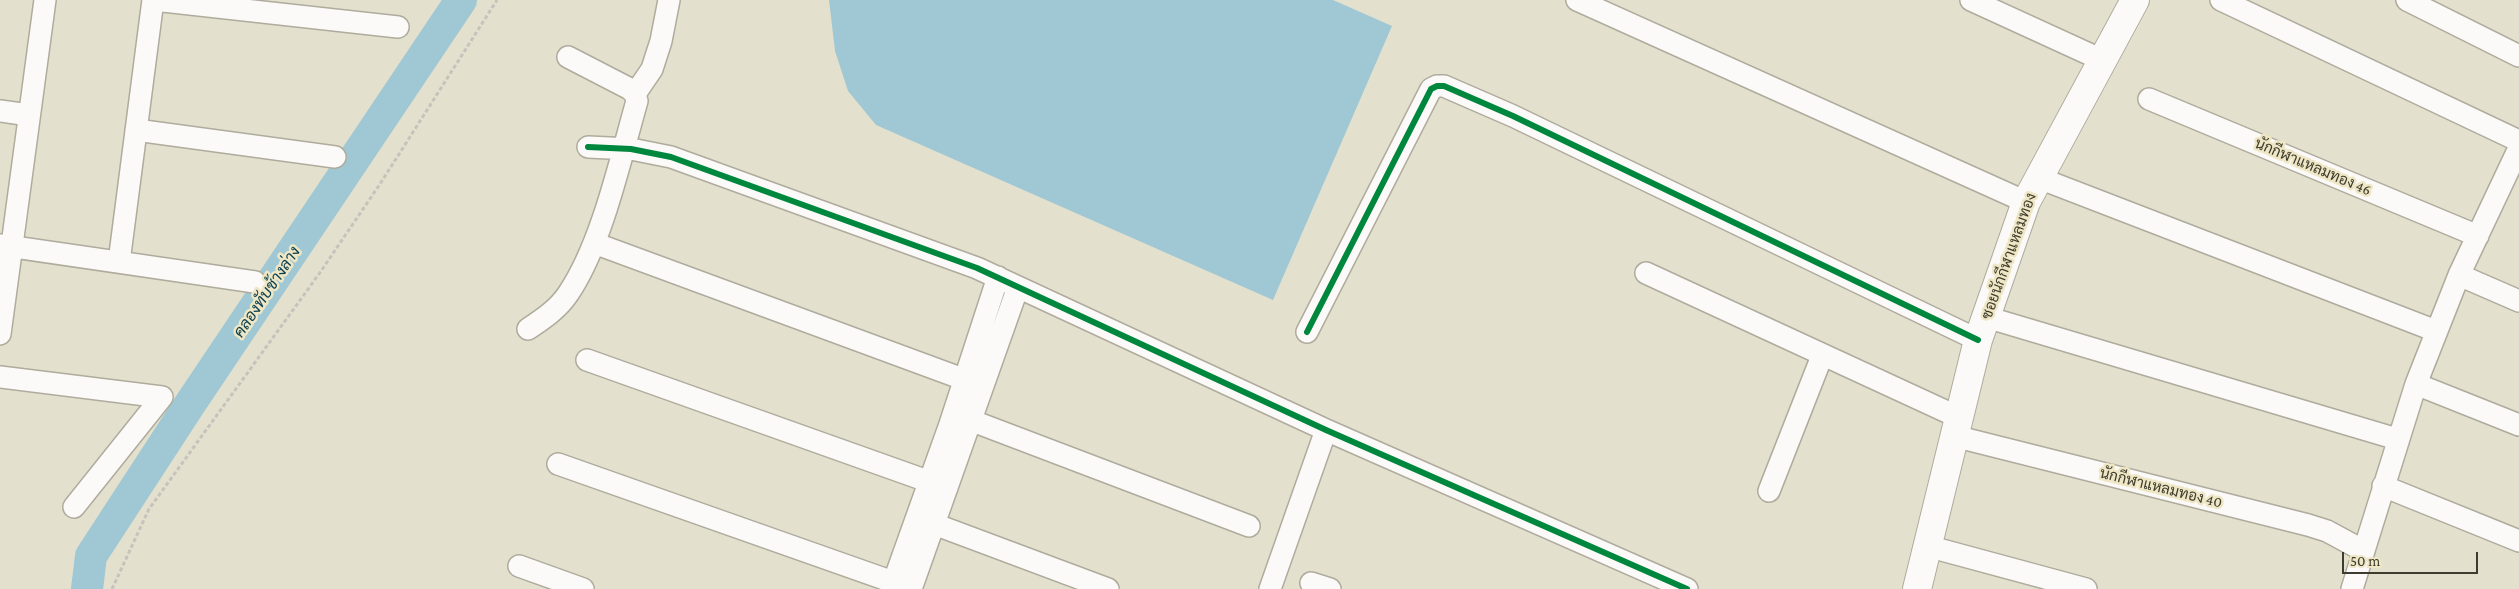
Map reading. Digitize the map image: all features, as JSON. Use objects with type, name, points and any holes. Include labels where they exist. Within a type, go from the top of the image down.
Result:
[{"type":"street","points":[[0,334],[6,246],[29,115],[45,0]]},
{"type":"street","points":[[119,262],[153,0],[398,27]]},
{"type":"street","points":[[635,94],[652,69],[661,41],[669,0]]},
{"type":"street","points":[[1577,0],[2026,202]]},
{"type":"street","points":[[1971,0],[2102,60]]},
{"type":"street","name":"ซอยนักกีฬาแหลมทอง","points":[[1916,589],[1982,328],[2026,202],[2135,0]]},
{"type":"street","points":[[2221,0],[2519,141]]},
{"type":"street","points":[[2416,2],[2519,56]]},
{"type":"street","points":[[528,329],[552,312],[568,294],[594,243],[636,101],[635,94],[630,89],[568,57]]},
{"type":"street","points":[[1307,332],[1431,89],[1437,86],[1444,86],[1982,328],[2397,438]]},
{"type":"street","name":"นักกีฬาแหลมทอง 46","points":[[2149,99],[2478,236]]},
{"type":"street","points":[[0,111],[29,115]]},
{"type":"street","points":[[136,130],[335,157]]},
{"type":"street","points":[[588,147],[623,149],[671,157],[952,258],[998,277],[1326,430],[1687,589]]},
{"type":"street","points":[[2352,589],[2397,438],[2436,331],[2459,276],[2519,148]]},
{"type":"street","points":[[2039,178],[2436,331]]},
{"type":"street","points":[[594,243],[963,379]]},
{"type":"street","points":[[6,246],[256,282]]},
{"type":"street","name":"นักกีฬาแหลมทอง 40","points":[[1646,272],[1822,356],[1956,426],[2308,525],[2327,531],[2364,551]]},
{"type":"street","points":[[2459,276],[2519,301]]},
{"type":"street","points":[[898,587],[934,524],[938,484],[963,379],[998,277]]},
{"type":"street","points":[[898,587],[938,484],[970,420],[1018,287]]},
{"type":"street","points":[[1769,491],[1822,356]]},
{"type":"street","points":[[587,360],[938,484]]},
{"type":"street","points":[[0,377],[162,397],[74,507]]},
{"type":"street","points":[[2416,384],[2519,425]]},
{"type":"street","points":[[970,420],[1249,526]]},
{"type":"street","points":[[1270,589],[1326,430]]},
{"type":"street","points":[[558,464],[898,587]]},
{"type":"street","points":[[2383,486],[2519,541]]},
{"type":"street","points":[[934,524],[1108,589]]},
{"type":"street","points":[[1927,546],[2086,589]]},
{"type":"street","points":[[519,566],[583,589]]},
{"type":"path","points":[[112,589],[149,509],[375,192],[497,0]]},
{"type":"water","points":[[829,0],[1333,0],[1392,26],[1273,300],[876,125],[848,91],[835,51]]},
{"type":"waterway","name":"คลองทับช้างล่าง","points":[[87,589],[91,556],[190,404],[461,0]]},
{"type":"cycle path","points":[[1307,332],[1431,89],[1437,86],[1444,86],[1513,116],[1978,340]]},
{"type":"cycle path","points":[[588,147],[631,149],[671,157],[977,268],[1326,430],[1687,589]]}]
